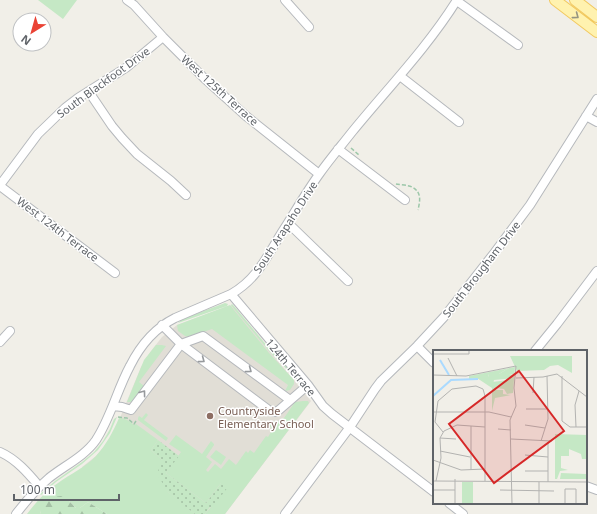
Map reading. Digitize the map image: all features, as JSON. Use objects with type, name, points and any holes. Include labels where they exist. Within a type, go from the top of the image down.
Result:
[{"type":"main road","points":[[555,0],[597,32]]},
{"type":"main road","points":[[575,0],[597,17]]},
{"type":"street","points":[[285,0],[309,27]]},
{"type":"street","points":[[457,0],[518,45]]},
{"type":"street","name":"South Arapaho Drive","points":[[16,514],[39,486],[84,453],[95,441],[104,426],[130,365],[149,338],[162,325],[231,294],[251,279],[264,263],[319,174],[443,22],[457,0]]},
{"type":"street","name":"West 125th Terrace","points":[[133,2],[163,37],[204,78],[246,116],[319,174]]},
{"type":"street","name":"South Blackfoot Drive","points":[[0,186],[38,134],[65,108],[127,66],[163,37]]},
{"type":"street","points":[[400,76],[459,122]]},
{"type":"street","points":[[89,92],[112,126],[137,154],[171,180],[186,195]]},
{"type":"street","name":"South Brougham Drive","points":[[285,514],[350,428],[381,381],[417,346],[458,299],[495,252],[530,205],[597,99]]},
{"type":"street","points":[[586,116],[597,122]]},
{"type":"street","points":[[338,149],[405,200]]},
{"type":"street","name":"West 124th Terrace","points":[[0,186],[115,273]]},
{"type":"street","points":[[288,223],[348,281]]},
{"type":"street","points":[[536,350],[597,271]]},
{"type":"street","name":"124th Terrace","points":[[231,294],[308,385],[323,406],[433,491]]},
{"type":"street","points":[[162,325],[180,344],[270,411],[275,412],[279,410],[308,385]]},
{"type":"street","points":[[0,342],[10,331]]},
{"type":"street","points":[[113,406],[131,410],[180,344],[203,336],[290,400]]},
{"type":"street","points":[[417,346],[433,362]]},
{"type":"street","points":[[0,452],[8,455],[22,467],[39,486]]},
{"type":"street","points":[[587,486],[597,490]]},
{"type":"street","points":[[450,504],[463,514]]},
{"type":"path","points":[[351,148],[364,158]]},
{"type":"path","points":[[392,181],[397,184],[413,188],[420,195],[418,210]]},
{"type":"path","points":[[118,417],[126,418],[134,424],[136,421]]},
{"type":"shaded area","name":"Countryside Elementary School","points":[[232,305],[311,401],[225,514],[108,514],[82,467],[96,456],[107,443],[115,430],[141,367],[162,337],[177,325]]},
{"type":"green space","points":[[38,0],[77,0],[63,19]]},
{"type":"green space","points":[[225,303],[228,304],[227,306],[178,323],[182,319]]},
{"type":"green space","points":[[232,304],[295,378],[269,351],[231,305]]},
{"type":"green space","points":[[230,305],[269,353],[294,380],[294,384],[290,390],[285,391],[288,385],[212,329],[188,337],[178,331],[177,325]]},
{"type":"green space","points":[[156,345],[166,346],[139,382],[144,386],[132,402],[127,402],[144,360]]},
{"type":"green space","points":[[308,401],[309,403],[225,514],[205,514],[211,507],[221,483],[206,503],[166,473],[181,452],[169,444],[176,435],[202,454],[211,441],[214,444],[206,457],[212,462],[206,470],[208,472],[215,464],[221,469],[229,459],[236,465],[246,451],[248,453],[250,450],[254,453],[266,436],[268,437],[273,429],[268,425],[268,422],[278,421],[284,418],[295,402]]},
{"type":"green space","points":[[146,413],[148,415],[144,420],[168,438],[166,441],[138,420],[139,416],[142,418]]},
{"type":"green space","points":[[117,417],[110,433],[98,450],[41,495],[40,494],[55,481],[94,452],[103,441],[114,419]]},
{"type":"green space","points":[[119,418],[126,419],[134,425],[136,424],[158,440],[151,450],[162,460],[168,492],[195,514],[107,514],[88,502],[80,508],[76,508],[69,501],[40,511],[41,514],[27,514],[49,490],[88,464],[96,456],[109,438]]},
{"type":"green space","points":[[158,440],[179,456],[166,473],[206,503],[222,482],[228,487],[212,508],[210,507],[205,514],[195,514],[168,492],[157,474],[162,460],[151,450]]},
{"type":"green space","points":[[216,450],[226,457],[221,465],[210,457]]},
{"type":"green space","points":[[61,496],[76,508],[80,508],[88,502],[107,514],[41,514],[40,511],[43,505],[51,499]]},
{"type":"place","name":"Countryside Elementary School","points":[[210,416]]}]
